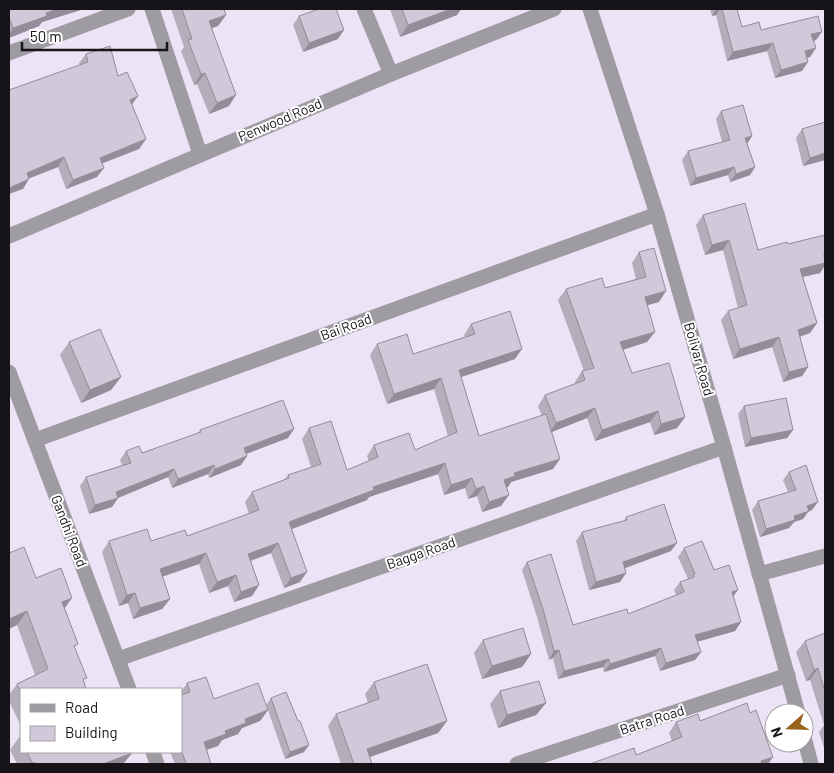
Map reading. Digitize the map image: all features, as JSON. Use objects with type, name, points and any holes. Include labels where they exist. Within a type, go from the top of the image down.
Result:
[{"type":"street","points":[[9,53],[128,9]]},
{"type":"street","points":[[152,9],[200,154]]},
{"type":"street","points":[[364,9],[391,74]]},
{"type":"street","name":"Penwood Road","points":[[9,236],[391,74],[554,9]]},
{"type":"street","name":"Bolivar Road","points":[[590,9],[657,214],[795,703]]},
{"type":"street","name":"Bai Road","points":[[35,440],[657,214]]},
{"type":"street","name":"Gandhi Road","points":[[9,372],[129,688]]},
{"type":"street","name":"Bagga Road","points":[[118,659],[724,447]]},
{"type":"street","points":[[759,574],[825,556]]},
{"type":"street","name":"Batra Road","points":[[517,764],[788,675]]},
{"type":"building","points":[[9,9],[58,9],[46,13],[47,16],[13,28],[9,21]]},
{"type":"building","points":[[182,9],[224,9],[226,15],[209,21],[236,95],[217,103],[205,73],[201,74],[188,40],[192,39]]},
{"type":"building","points":[[319,9],[336,9],[344,30],[309,43],[299,16]]},
{"type":"building","points":[[402,9],[451,9],[408,25]]},
{"type":"building","points":[[722,9],[737,9],[742,27],[759,22],[761,30],[818,16],[822,32],[811,34],[816,48],[805,51],[808,62],[781,70],[773,43],[733,52]]},
{"type":"building","points":[[110,46],[118,76],[127,72],[138,96],[130,100],[146,139],[100,158],[104,168],[73,180],[64,157],[27,173],[29,179],[9,188],[9,90],[88,62],[86,54]]},
{"type":"building","points":[[743,105],[752,136],[745,138],[755,167],[736,174],[734,167],[696,178],[688,151],[730,140],[721,111]]},
{"type":"building","points":[[825,122],[825,153],[810,158],[802,129]]},
{"type":"building","points":[[745,203],[758,250],[825,235],[825,263],[800,269],[817,323],[798,330],[808,367],[789,372],[779,337],[740,349],[728,311],[747,305],[729,240],[712,245],[703,215]]},
{"type":"building","points":[[654,248],[666,291],[645,297],[655,332],[620,342],[632,373],[669,363],[685,417],[661,424],[658,411],[602,430],[595,408],[556,423],[545,395],[585,380],[582,371],[594,368],[566,289],[602,278],[605,288],[646,277],[639,252]]},
{"type":"building","points":[[510,311],[522,349],[459,370],[479,436],[546,414],[560,459],[514,473],[515,476],[504,480],[509,495],[489,502],[484,486],[476,489],[472,478],[451,485],[445,463],[373,487],[374,490],[289,522],[307,572],[291,578],[278,543],[248,554],[259,585],[241,592],[236,575],[217,582],[206,553],[160,569],[170,599],[140,608],[135,593],[127,595],[109,541],[147,529],[151,541],[185,530],[187,536],[259,510],[252,492],[289,478],[288,475],[321,464],[309,428],[331,421],[347,470],[378,457],[374,445],[409,433],[415,450],[457,432],[441,378],[394,394],[377,344],[407,334],[413,354],[475,334],[471,324]]},
{"type":"building","points":[[100,329],[121,377],[90,390],[69,342]]},
{"type":"building","points":[[786,398],[793,430],[751,438],[744,406]]},
{"type":"building","points":[[283,400],[294,429],[244,448],[247,456],[215,469],[214,465],[178,479],[174,469],[116,492],[118,498],[95,505],[86,477],[131,463],[126,451],[139,446],[142,453]]},
{"type":"building","points":[[806,465],[818,502],[807,506],[809,511],[794,516],[795,520],[766,529],[758,501],[796,490],[789,472]]},
{"type":"building","points":[[664,504],[677,543],[623,562],[626,573],[596,582],[582,532],[627,520],[626,517]]},
{"type":"building","points":[[702,541],[714,570],[729,565],[738,590],[732,592],[741,622],[695,635],[701,652],[666,663],[661,648],[610,664],[609,659],[564,671],[559,650],[554,651],[543,609],[527,562],[551,554],[573,625],[627,609],[628,614],[684,592],[680,582],[694,577],[693,575],[695,574],[684,548]]},
{"type":"building","points":[[24,547],[36,578],[61,568],[72,598],[62,602],[78,644],[74,646],[87,678],[83,679],[86,688],[20,688],[20,691],[17,684],[48,669],[27,611],[9,619],[9,553]]},
{"type":"building","points":[[523,628],[531,654],[492,666],[483,640]]},
{"type":"building","points":[[825,633],[825,692],[818,668],[814,670],[805,641]]},
{"type":"building","points":[[427,664],[447,721],[367,749],[372,764],[354,764],[336,714],[379,699],[374,682]]},
{"type":"building","points":[[206,677],[214,699],[258,683],[268,710],[245,719],[246,723],[225,731],[226,734],[204,742],[211,764],[184,764],[186,763],[182,753],[182,695],[190,692],[187,683]]},
{"type":"building","points":[[539,681],[546,703],[507,715],[500,691]]},
{"type":"building","points":[[286,692],[309,745],[290,752],[271,698]]},
{"type":"building","points":[[747,703],[750,713],[756,710],[764,732],[764,753],[772,753],[773,757],[761,761],[762,764],[590,764],[634,748],[636,755],[682,737],[676,722],[698,714],[700,721]]},
{"type":"building","points":[[27,753],[132,753],[103,764],[32,763]]}]
